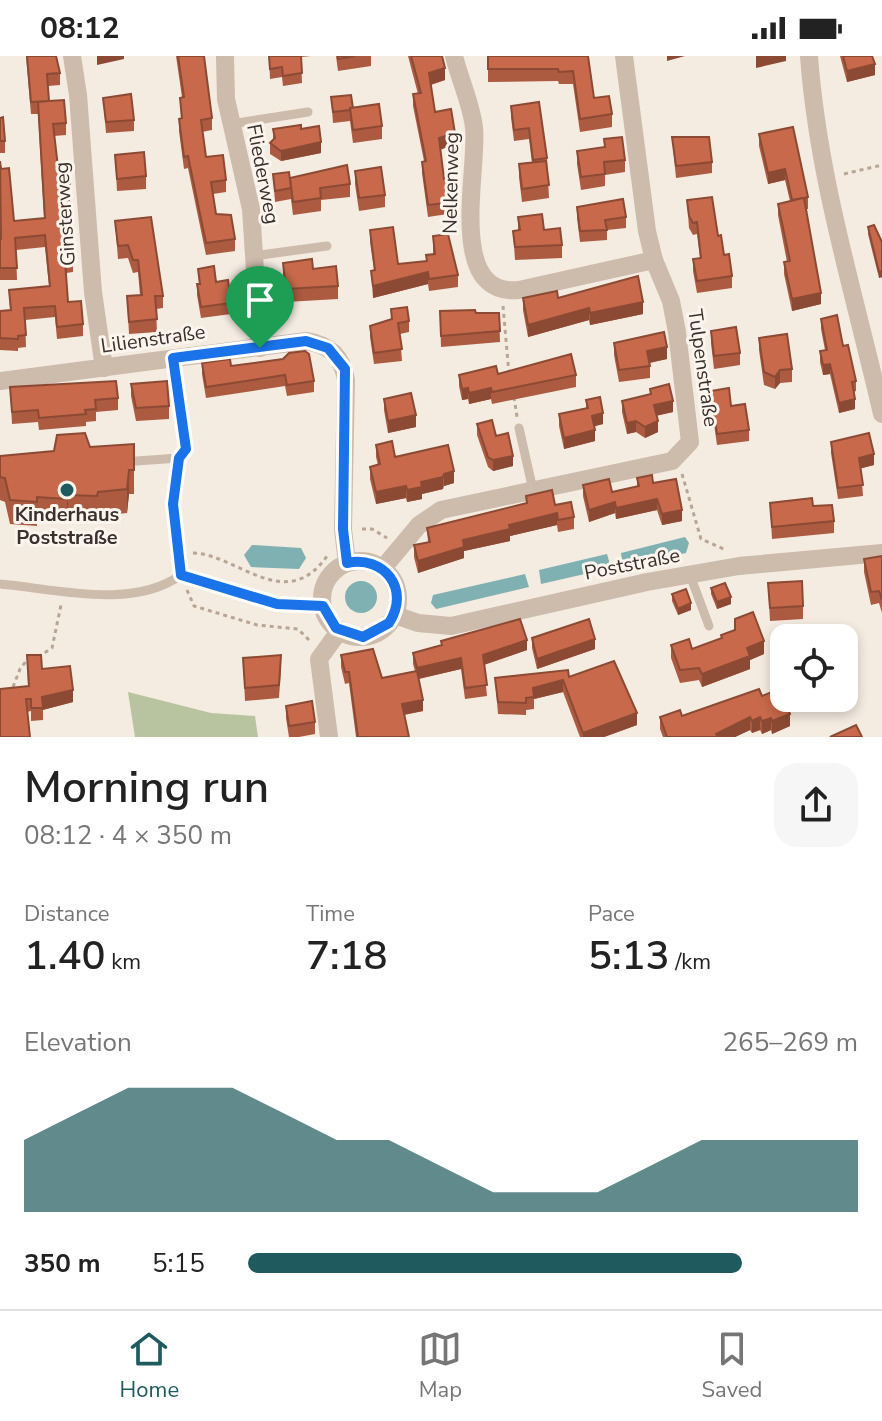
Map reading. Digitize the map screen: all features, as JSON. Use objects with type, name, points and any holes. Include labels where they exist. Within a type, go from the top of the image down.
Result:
[{"type":"street","name":"Ginsterweg","points":[[72,56],[78,95],[93,292],[104,368]]},
{"type":"street","name":"Fliederweg","points":[[225,56],[231,124],[249,193],[260,348]]},
{"type":"street","name":"Nelkenweg","points":[[454,56],[474,128],[469,223],[473,249],[481,272],[503,290]]},
{"type":"street","name":"Tulpenstraße","points":[[624,56],[654,260],[671,301],[690,432],[686,450],[672,461]]},
{"type":"street","points":[[809,56],[824,178],[882,414]]},
{"type":"street","points":[[503,290],[519,290],[654,260]]},
{"type":"street","name":"Lilienstraße","points":[[0,381],[317,343],[342,361],[346,380],[343,529],[347,563]]},
{"type":"street","points":[[383,568],[419,525],[441,510],[672,461]]},
{"type":"street","name":"Poststraße","points":[[395,615],[418,623],[451,626],[739,566],[882,553]]},
{"type":"street","points":[[367,561],[383,568],[396,585],[395,615],[373,634],[354,636],[340,630],[329,620],[323,606],[326,583],[347,563],[367,561]]},
{"type":"street","points":[[329,737],[319,668],[322,653],[340,630]]},
{"type":"lane","points":[[231,124],[308,112]]},
{"type":"lane","points":[[253,256],[327,246]]},
{"type":"lane","points":[[519,428],[533,490]]},
{"type":"lane","points":[[112,462],[179,458],[173,523],[181,553],[181,575]]},
{"type":"lane","points":[[0,584],[130,593],[158,587],[181,575],[277,604],[323,606]]},
{"type":"lane","points":[[690,575],[709,626]]},
{"type":"path","points":[[849,173],[882,165]]},
{"type":"path","points":[[503,290],[506,356],[519,428]]},
{"type":"path","points":[[173,358],[186,449],[179,458]]},
{"type":"path","points":[[672,461],[684,477],[694,526],[701,539],[733,552],[739,566]]},
{"type":"path","points":[[343,529],[372,529],[401,547]]},
{"type":"path","points":[[181,553],[199,553],[250,574],[284,581],[311,573],[328,554]]},
{"type":"path","points":[[181,575],[194,606],[257,625],[298,629],[322,653]]},
{"type":"path","points":[[10,695],[23,663],[43,656],[52,648],[65,590]]},
{"type":"green space","points":[[128,692],[211,713],[255,716],[258,737],[135,737]]},
{"type":"water","points":[[685,537],[689,543],[686,553],[623,567],[621,553]]},
{"type":"water","points":[[252,545],[301,548],[306,558],[299,569],[251,567],[244,555]]},
{"type":"water","points":[[607,554],[611,568],[541,584],[539,570]]},
{"type":"water","points":[[525,574],[529,587],[436,609],[431,603],[433,595]]},
{"type":"water","points":[[361,581],[372,586],[377,597],[372,608],[361,613],[350,608],[345,597],[350,586]]},
{"type":"building","points":[[27,56],[56,56],[60,73],[47,74],[49,101],[64,100],[66,123],[53,124],[58,167],[68,166],[70,189],[60,190],[64,233],[69,233],[73,261],[65,261],[68,302],[81,301],[83,324],[57,327],[55,306],[24,308],[26,335],[18,336],[18,339],[0,338],[0,311],[11,310],[9,290],[50,286],[45,235],[15,238],[17,268],[0,268],[0,161],[1,169],[9,168],[14,221],[45,218],[38,102],[48,101],[31,102]]},
{"type":"building","points":[[178,56],[204,56],[212,118],[201,120],[206,157],[223,155],[226,180],[211,182],[216,214],[231,215],[235,239],[206,243],[188,156],[184,157],[179,119],[182,118],[180,98],[184,97]]},
{"type":"building","points":[[269,56],[301,56],[302,73],[283,76],[282,67],[270,69]]},
{"type":"building","points":[[411,56],[442,56],[445,68],[429,73],[435,112],[451,109],[455,133],[439,138],[444,179],[451,178],[454,202],[428,205],[422,162],[426,161],[413,94],[421,93]]},
{"type":"building","points":[[488,56],[588,56],[594,98],[609,96],[612,114],[580,119],[573,71],[488,69]]},
{"type":"building","points":[[843,56],[872,56],[875,64],[847,71]]},
{"type":"building","points":[[131,94],[134,120],[106,122],[103,98]]},
{"type":"building","points":[[351,95],[353,108],[333,112],[331,97]]},
{"type":"building","points":[[539,102],[547,158],[533,160],[529,128],[514,130],[511,106]]},
{"type":"building","points":[[379,104],[382,126],[353,130],[350,108]]},
{"type":"building","points":[[3,117],[5,141],[0,141],[0,118]]},
{"type":"building","points":[[301,125],[301,129],[319,126],[321,142],[281,151],[270,143],[275,138],[273,129]]},
{"type":"building","points":[[793,127],[808,197],[804,198],[821,293],[792,299],[784,262],[790,261],[778,204],[803,198],[792,200],[785,169],[768,173],[759,134]]},
{"type":"building","points":[[622,137],[625,160],[604,162],[605,174],[581,177],[577,151],[605,147],[604,139]]},
{"type":"building","points":[[672,137],[709,137],[712,162],[676,166]]},
{"type":"building","points":[[144,152],[146,176],[117,179],[115,155]]},
{"type":"building","points":[[546,161],[549,185],[522,189],[519,164]]},
{"type":"building","points":[[347,165],[350,184],[320,188],[321,198],[293,202],[290,178]]},
{"type":"building","points":[[381,167],[385,195],[359,198],[355,171]]},
{"type":"building","points":[[289,172],[291,188],[275,191],[273,174]]},
{"type":"building","points":[[712,197],[718,236],[721,235],[724,255],[729,254],[732,276],[697,281],[693,259],[701,258],[697,222],[693,223],[689,216],[687,200]]},
{"type":"building","points":[[623,199],[626,217],[605,220],[607,230],[580,231],[577,207]]},
{"type":"building","points":[[542,214],[544,230],[560,228],[562,245],[515,247],[513,231],[520,230],[518,217]]},
{"type":"building","points":[[151,217],[163,296],[155,296],[157,319],[129,322],[127,296],[142,295],[138,260],[133,260],[128,245],[118,246],[115,221]]},
{"type":"building","points":[[874,225],[882,242],[882,271],[879,272],[868,227]]},
{"type":"building","points":[[393,227],[398,264],[427,261],[426,255],[435,254],[433,236],[448,234],[458,275],[429,279],[428,272],[373,286],[371,271],[375,270],[370,230]]},
{"type":"building","points":[[312,259],[313,269],[336,266],[338,286],[286,289],[283,263]]},
{"type":"building","points":[[214,266],[216,282],[228,280],[231,303],[201,307],[198,269]]},
{"type":"building","points":[[638,276],[643,302],[590,313],[589,308],[528,325],[523,298],[557,291],[558,298]]},
{"type":"building","points":[[407,307],[409,321],[398,323],[402,349],[374,353],[370,326],[392,319],[391,309]]},
{"type":"building","points":[[475,310],[476,313],[499,313],[500,331],[441,336],[440,311]]},
{"type":"building","points":[[837,315],[843,346],[848,345],[856,381],[852,382],[855,399],[839,403],[830,364],[823,365],[820,351],[827,350],[821,319]]},
{"type":"building","points":[[736,327],[740,353],[714,356],[711,331]]},
{"type":"building","points":[[664,332],[667,347],[647,351],[650,366],[619,370],[614,343]]},
{"type":"building","points":[[787,334],[792,369],[780,370],[775,377],[764,372],[759,338]]},
{"type":"building","points":[[305,351],[309,354],[314,381],[287,385],[285,375],[206,387],[202,363],[230,359],[231,366],[283,359],[289,353]]},
{"type":"building","points":[[571,354],[576,375],[492,392],[491,388],[469,393],[468,388],[462,389],[459,375],[496,366],[498,374]]},
{"type":"building","points":[[116,381],[118,398],[95,400],[96,409],[85,410],[86,414],[39,418],[38,410],[12,412],[10,387]]},
{"type":"building","points":[[167,381],[169,406],[136,408],[131,384]]},
{"type":"building","points":[[669,384],[673,401],[654,405],[658,421],[645,427],[636,421],[627,423],[622,401],[651,394],[650,389]]},
{"type":"building","points":[[729,388],[731,406],[745,404],[749,430],[717,434],[711,391]]},
{"type":"building","points":[[411,393],[416,415],[388,421],[384,399]]},
{"type":"building","points":[[600,397],[603,413],[592,416],[595,430],[564,438],[559,414],[588,408],[586,400]]},
{"type":"building","points":[[492,420],[496,436],[508,433],[513,456],[493,460],[488,457],[477,424]]},
{"type":"building","points":[[85,433],[90,447],[134,444],[134,470],[129,470],[127,489],[98,492],[97,496],[68,495],[67,499],[37,497],[37,502],[10,500],[5,478],[0,477],[0,456],[54,451],[57,435]]},
{"type":"building","points":[[869,433],[874,454],[859,458],[863,485],[838,488],[831,442]]},
{"type":"building","points":[[392,441],[395,457],[448,445],[454,471],[421,482],[422,487],[407,490],[406,486],[376,492],[370,467],[380,464],[376,445]]},
{"type":"building","points":[[652,475],[653,483],[676,479],[682,510],[662,514],[657,499],[616,508],[615,502],[589,510],[583,485],[609,479],[612,492],[639,486],[637,478]]},
{"type":"building","points":[[552,490],[555,505],[571,502],[574,517],[558,520],[557,513],[509,525],[510,529],[463,540],[464,547],[418,561],[414,545],[430,542],[427,528],[527,503],[526,496]]},
{"type":"building","points":[[812,498],[813,506],[832,505],[834,521],[772,527],[770,503]]},
{"type":"building","points":[[882,556],[882,600],[879,591],[871,592],[864,559]]},
{"type":"building","points":[[802,581],[803,606],[770,608],[768,583]]},
{"type":"building","points":[[725,583],[731,597],[717,602],[711,588]]},
{"type":"building","points":[[686,589],[691,603],[678,609],[672,594]]},
{"type":"building","points":[[753,612],[764,641],[747,648],[750,656],[702,674],[699,668],[680,670],[671,645],[689,639],[692,649],[722,638],[721,635],[735,630],[735,619]]},
{"type":"building","points":[[520,619],[527,640],[483,655],[487,685],[465,688],[461,658],[417,668],[413,653],[442,645],[441,641]]},
{"type":"building","points":[[589,619],[595,639],[537,659],[532,638]]},
{"type":"building","points":[[373,649],[382,678],[417,671],[423,700],[402,704],[409,737],[358,737],[349,672],[345,672],[341,655]]},
{"type":"building","points":[[27,655],[41,655],[42,669],[70,666],[73,690],[42,697],[43,708],[31,708],[31,699],[26,699],[30,737],[0,737],[0,689],[29,686]]},
{"type":"building","points":[[281,655],[279,685],[245,688],[243,658]]},
{"type":"building","points":[[614,661],[637,713],[583,733],[563,680],[533,688],[534,697],[526,698],[526,703],[498,702],[495,678],[568,670],[569,677]]},
{"type":"building","points":[[759,689],[762,696],[770,693],[770,712],[790,714],[772,721],[771,718],[762,721],[760,717],[752,721],[750,717],[716,734],[718,737],[667,737],[660,717],[680,710],[682,716]]},
{"type":"building","points":[[312,701],[315,722],[289,726],[286,706]]},
{"type":"building","points":[[856,725],[862,737],[830,737]]},
{"type":"place","name":"Kinderhaus Poststraße","points":[[67,490]]},
{"type":"route","points":[[306,341],[328,348],[342,361],[346,380],[343,529],[347,563],[367,561],[383,568],[396,585],[398,595],[395,615],[382,630],[373,634],[363,637],[344,633],[329,620],[323,606],[277,604],[181,575],[183,565],[173,523],[173,504],[179,458],[186,449],[173,358],[260,348],[306,341]]}]
